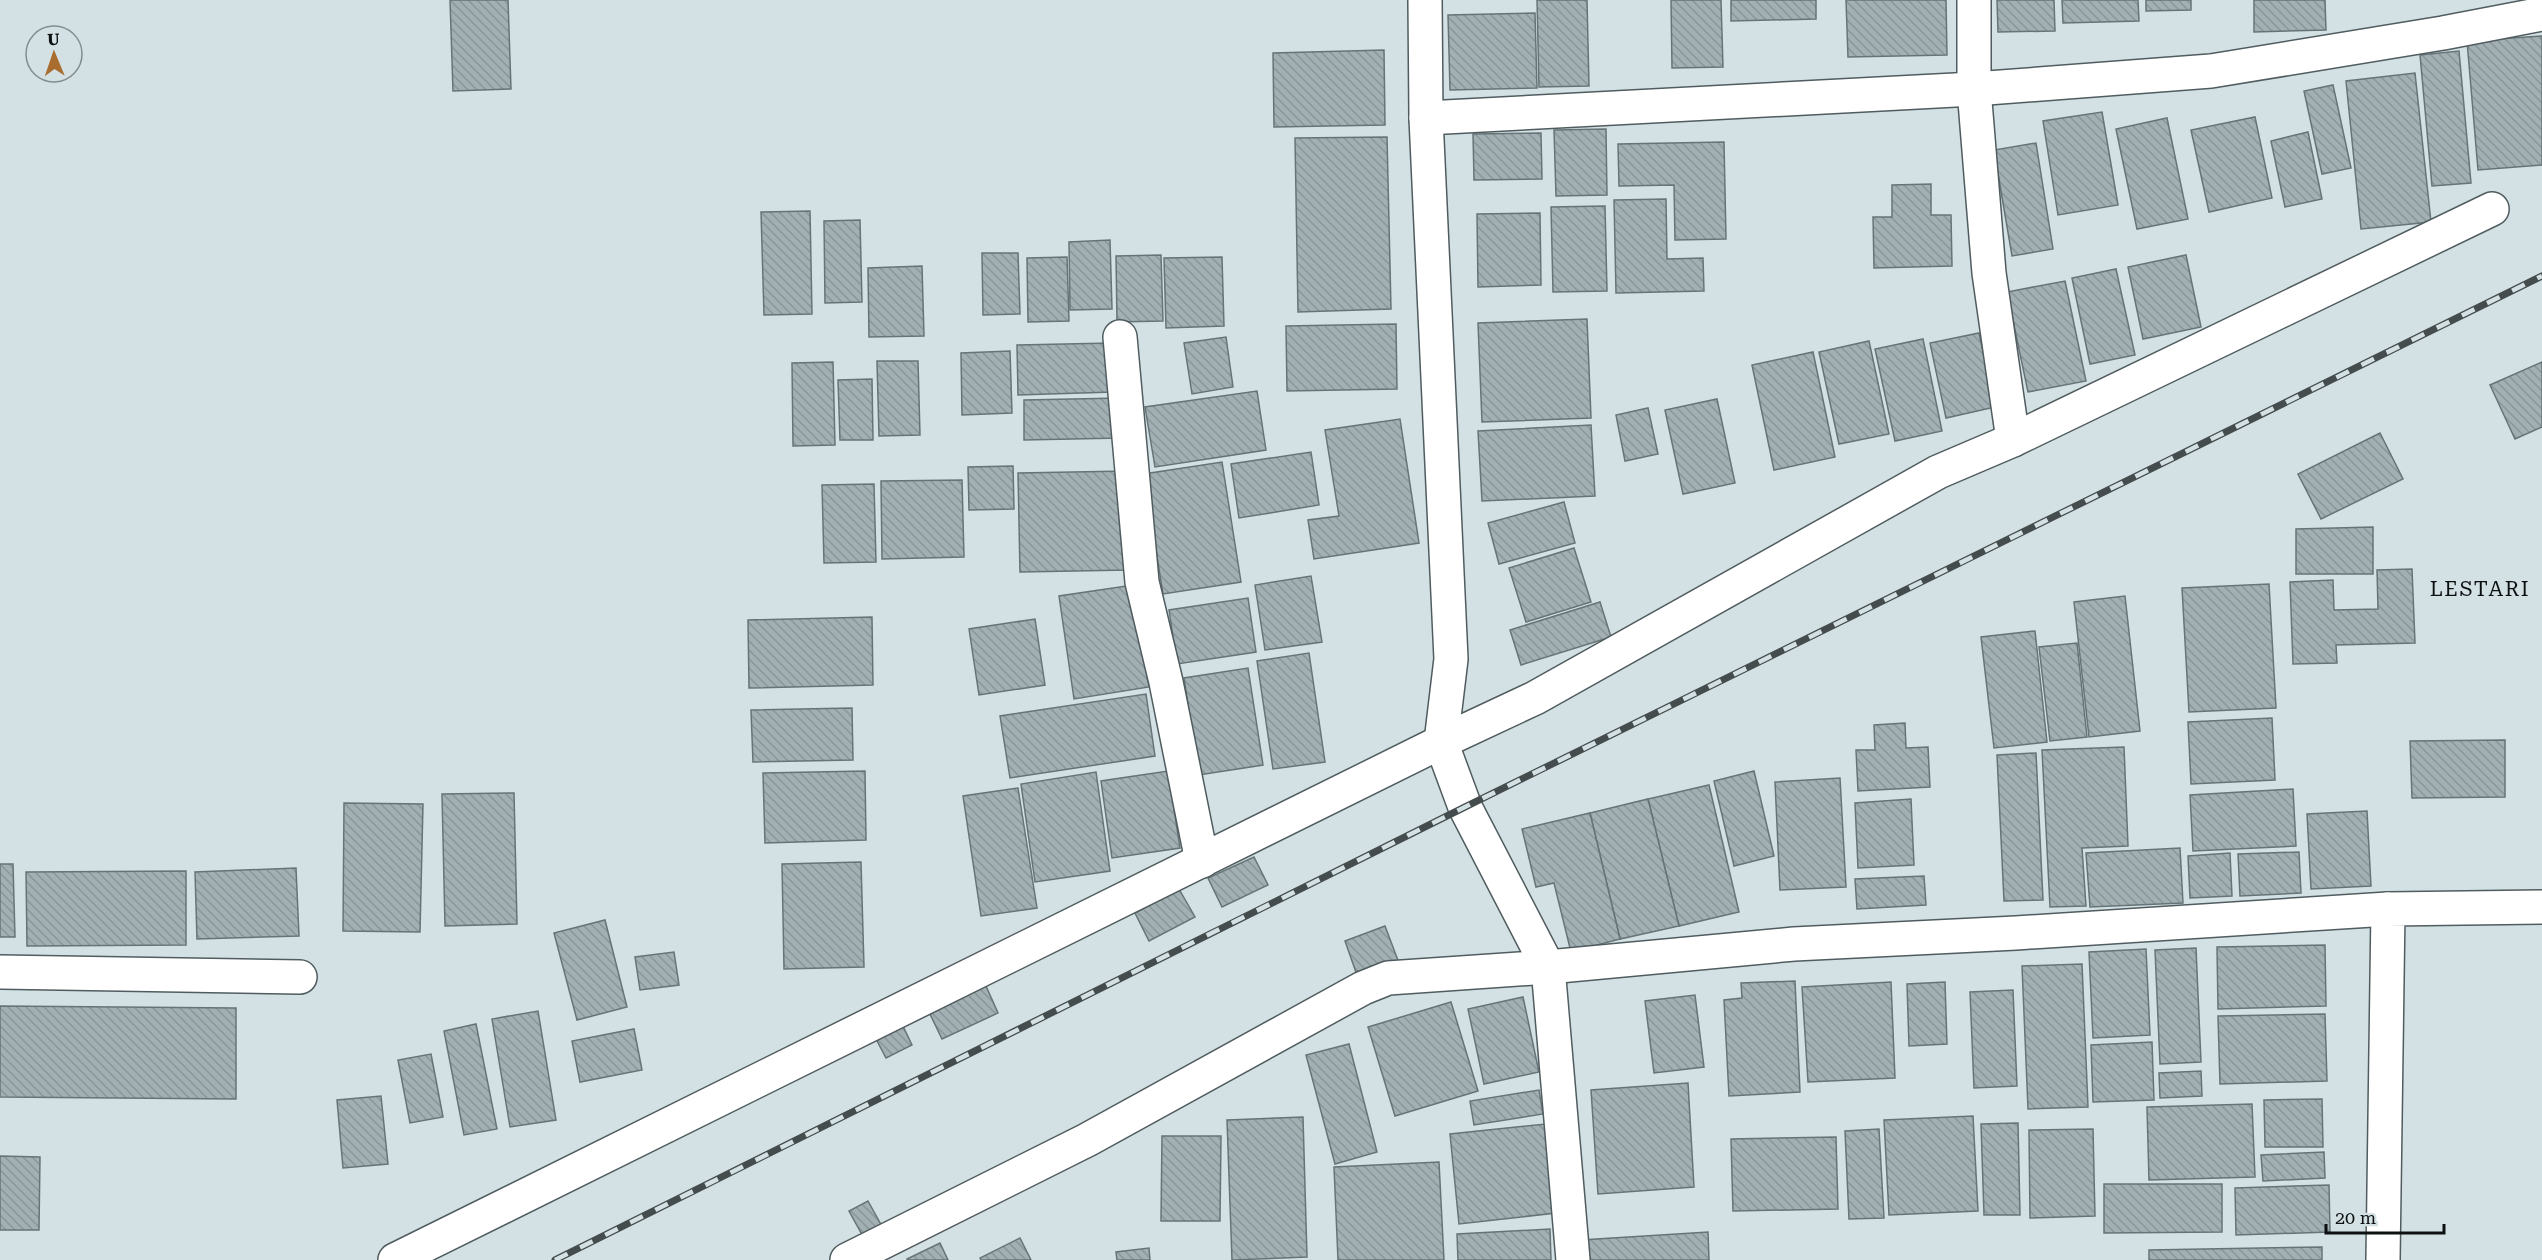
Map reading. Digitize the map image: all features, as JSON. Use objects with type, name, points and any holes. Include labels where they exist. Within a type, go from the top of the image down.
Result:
[{"type":"street","points":[[1425,0],[1426,118],[1451,659],[1441,742],[1464,807],[1548,967],[1573,1260]]},
{"type":"street","points":[[1974,0],[1974,89],[1989,273],[2013,440]]},
{"type":"street","points":[[1426,118],[1974,89],[2211,70],[2443,33],[2542,14]]},
{"type":"street","points":[[395,1260],[1441,742],[1535,698],[1938,472],[2013,440],[2492,209]]},
{"type":"street","points":[[1120,337],[1142,582],[1166,682],[1202,861]]},
{"type":"street","points":[[847,1260],[1087,1140],[1363,988],[1388,978],[1548,967],[1794,944],[2016,933],[2388,909],[2542,907]]},
{"type":"street","points":[[2383,1260],[2388,909]]},
{"type":"street","points":[[0,972],[300,977]]},
{"type":"building","points":[[450,0],[508,0],[511,89],[453,91]]},
{"type":"building","points":[[1537,0],[1587,0],[1589,86],[1539,87]]},
{"type":"building","points":[[1671,0],[1721,0],[1723,67],[1672,68]]},
{"type":"building","points":[[1731,0],[1816,0],[1816,19],[1731,21]]},
{"type":"building","points":[[1846,0],[1946,0],[1947,55],[1848,57]]},
{"type":"building","points":[[1997,0],[2054,0],[2055,31],[1998,32]]},
{"type":"building","points":[[2062,0],[2138,0],[2139,21],[2063,23]]},
{"type":"building","points":[[2146,0],[2191,0],[2191,10],[2146,11]]},
{"type":"building","points":[[2254,0],[2325,0],[2326,30],[2254,32]]},
{"type":"building","points":[[1535,13],[1537,88],[1450,90],[1448,15]]},
{"type":"building","points":[[2542,36],[2542,165],[2478,170],[2467,41]]},
{"type":"building","points":[[1384,50],[1385,125],[1274,127],[1273,53]]},
{"type":"building","points":[[2459,51],[2471,183],[2432,186],[2420,55]]},
{"type":"building","points":[[2415,73],[2431,222],[2361,229],[2346,81]]},
{"type":"building","points":[[2333,85],[2351,168],[2322,174],[2304,91]]},
{"type":"building","points":[[2102,112],[2118,205],[2058,215],[2043,121]]},
{"type":"building","points":[[2255,117],[2272,198],[2209,212],[2191,130]]},
{"type":"building","points":[[2167,118],[2188,219],[2137,229],[2116,129]]},
{"type":"building","points":[[1606,129],[1607,195],[1556,196],[1554,130]]},
{"type":"building","points":[[2308,132],[2322,199],[2285,207],[2271,141]]},
{"type":"building","points":[[1541,133],[1542,179],[1474,180],[1473,134]]},
{"type":"building","points":[[1387,137],[1391,309],[1298,312],[1295,138]]},
{"type":"building","points":[[1724,142],[1726,239],[1675,240],[1674,185],[1619,186],[1618,144]]},
{"type":"building","points":[[2036,143],[2053,249],[2012,256],[1994,150]]},
{"type":"building","points":[[1931,184],[1931,215],[1951,215],[1952,266],[1874,268],[1873,217],[1892,217],[1892,185]]},
{"type":"building","points":[[1666,199],[1667,259],[1703,258],[1704,291],[1616,293],[1614,200]]},
{"type":"building","points":[[1605,206],[1607,291],[1553,292],[1551,207]]},
{"type":"building","points":[[810,211],[812,314],[764,315],[761,212]]},
{"type":"building","points":[[1540,213],[1541,285],[1478,287],[1477,214]]},
{"type":"building","points":[[860,220],[862,302],[825,303],[824,221]]},
{"type":"building","points":[[1110,240],[1112,309],[1070,310],[1069,242]]},
{"type":"building","points":[[982,253],[1018,253],[1020,314],[983,315]]},
{"type":"building","points":[[1161,255],[1163,321],[1117,322],[1116,256]]},
{"type":"building","points":[[2186,255],[2201,327],[2143,339],[2128,267]]},
{"type":"building","points":[[1067,257],[1069,321],[1028,322],[1027,258]]},
{"type":"building","points":[[1222,257],[1224,326],[1166,328],[1164,258]]},
{"type":"building","points":[[922,266],[924,336],[869,337],[868,268]]},
{"type":"building","points":[[2116,269],[2135,355],[2090,364],[2072,278]]},
{"type":"building","points":[[2065,281],[2086,381],[2028,392],[2007,292]]},
{"type":"building","points":[[1587,319],[1591,418],[1482,422],[1478,323]]},
{"type":"building","points":[[1396,324],[1397,389],[1287,391],[1286,326]]},
{"type":"building","points":[[1979,333],[1995,407],[1946,418],[1930,343]]},
{"type":"building","points":[[1226,337],[1233,387],[1192,394],[1184,343]]},
{"type":"building","points":[[1923,339],[1942,431],[1895,441],[1875,349]]},
{"type":"building","points":[[1869,341],[1889,434],[1839,444],[1819,352]]},
{"type":"building","points":[[1112,343],[1113,392],[1018,395],[1017,345]]},
{"type":"building","points":[[1010,351],[1012,413],[962,415],[961,353]]},
{"type":"building","points":[[1813,352],[1835,457],[1774,470],[1752,365]]},
{"type":"building","points":[[877,361],[918,361],[920,435],[879,436]]},
{"type":"building","points":[[833,362],[835,445],[793,446],[792,363]]},
{"type":"building","points":[[2542,362],[2542,427],[2515,439],[2490,385]]},
{"type":"building","points":[[872,379],[873,440],[840,440],[838,380]]},
{"type":"building","points":[[1257,391],[1266,450],[1155,467],[1145,407]]},
{"type":"building","points":[[1121,398],[1121,438],[1024,440],[1024,400]]},
{"type":"building","points":[[1717,399],[1735,483],[1683,494],[1665,410]]},
{"type":"building","points":[[1648,408],[1658,454],[1625,461],[1616,415]]},
{"type":"building","points":[[1400,419],[1419,543],[1314,559],[1308,520],[1339,516],[1325,430]]},
{"type":"building","points":[[1591,425],[1595,496],[1482,501],[1478,431]]},
{"type":"building","points":[[2380,433],[2403,479],[2321,519],[2298,474]]},
{"type":"building","points":[[1311,452],[1319,505],[1239,518],[1231,464]]},
{"type":"building","points":[[1222,462],[1241,582],[1163,594],[1144,474]]},
{"type":"building","points":[[1013,466],[1014,509],[969,510],[968,467]]},
{"type":"building","points":[[1127,471],[1129,570],[1020,572],[1018,473]]},
{"type":"building","points":[[962,480],[964,557],[882,559],[881,481]]},
{"type":"building","points":[[874,484],[876,562],[824,563],[822,485]]},
{"type":"building","points":[[1564,502],[1575,543],[1499,564],[1488,523]]},
{"type":"building","points":[[2373,527],[2373,574],[2296,574],[2296,529]]},
{"type":"building","points":[[1574,548],[1591,602],[1526,622],[1509,568]]},
{"type":"building","points":[[2412,569],[2415,643],[2336,645],[2337,663],[2293,664],[2290,582],[2333,580],[2334,610],[2378,609],[2377,570]]},
{"type":"building","points":[[1311,576],[1322,642],[1265,650],[1255,585]]},
{"type":"building","points":[[2269,584],[2276,708],[2189,712],[2182,588]]},
{"type":"building","points":[[1133,585],[1149,687],[1074,699],[1059,596]]},
{"type":"building","points":[[2125,596],[2140,731],[2089,737],[2074,602]]},
{"type":"building","points":[[1248,598],[1256,652],[1177,664],[1169,610]]},
{"type":"building","points":[[1600,602],[1611,637],[1521,665],[1510,630]]},
{"type":"building","points":[[872,617],[873,685],[749,688],[748,620]]},
{"type":"building","points":[[1035,619],[1045,685],[979,695],[969,629]]},
{"type":"building","points":[[2035,631],[2047,742],[1994,748],[1981,637]]},
{"type":"building","points":[[2077,643],[2087,737],[2050,741],[2039,647]]},
{"type":"building","points":[[1309,653],[1325,762],[1273,769],[1257,661]]},
{"type":"building","points":[[1248,668],[1263,765],[1199,775],[1184,678]]},
{"type":"building","points":[[1146,694],[1155,756],[1010,778],[1000,716]]},
{"type":"building","points":[[852,708],[853,760],[753,762],[751,710]]},
{"type":"building","points":[[2272,718],[2275,780],[2191,784],[2188,722]]},
{"type":"building","points":[[1905,723],[1906,748],[1928,747],[1930,787],[1858,791],[1856,750],[1875,750],[1874,725]]},
{"type":"building","points":[[2505,740],[2505,797],[2412,798],[2410,741]]},
{"type":"building","points":[[2124,747],[2128,846],[2082,848],[2086,906],[2050,907],[2042,750]]},
{"type":"building","points":[[2036,753],[2043,900],[2004,901],[1997,755]]},
{"type":"building","points":[[865,771],[866,840],[765,843],[763,773]]},
{"type":"building","points":[[1168,771],[1180,848],[1112,858],[1101,781]]},
{"type":"building","points":[[1754,771],[1774,856],[1734,866],[1714,781]]},
{"type":"building","points":[[1096,772],[1110,871],[1035,882],[1021,784]]},
{"type":"building","points":[[1840,778],[1846,887],[1780,890],[1775,782]]},
{"type":"building","points":[[1709,785],[1739,912],[1679,926],[1648,799]]},
{"type":"building","points":[[1018,788],[1037,908],[981,916],[963,796]]},
{"type":"building","points":[[2293,789],[2296,846],[2193,851],[2190,795]]},
{"type":"building","points":[[514,793],[517,924],[445,926],[442,794]]},
{"type":"building","points":[[1648,799],[1679,926],[1620,939],[1590,813]]},
{"type":"building","points":[[1911,799],[1914,865],[1858,868],[1855,803]]},
{"type":"building","points":[[344,803],[423,804],[420,932],[343,931]]},
{"type":"building","points":[[2367,811],[2371,886],[2311,889],[2307,814]]},
{"type":"building","points":[[1590,813],[1620,939],[1571,952],[1554,883],[1536,887],[1522,829]]},
{"type":"building","points":[[2180,848],[2183,903],[2090,907],[2086,853]]},
{"type":"building","points":[[2299,852],[2301,893],[2240,896],[2238,854]]},
{"type":"building","points":[[2230,853],[2232,896],[2190,898],[2188,856]]},
{"type":"building","points":[[1254,857],[1268,885],[1222,907],[1208,878]]},
{"type":"building","points":[[861,862],[864,967],[784,969],[782,864]]},
{"type":"building","points":[[0,864],[13,864],[15,937],[0,937]]},
{"type":"building","points":[[296,868],[299,936],[197,939],[195,872]]},
{"type":"building","points":[[186,871],[186,945],[27,946],[26,872]]},
{"type":"building","points":[[1924,876],[1926,905],[1857,909],[1855,879]]},
{"type":"building","points":[[1179,889],[1195,917],[1149,941],[1135,913]]},
{"type":"building","points":[[605,920],[627,1007],[577,1020],[554,933]]},
{"type":"building","points":[[1385,926],[1399,963],[1358,978],[1345,941]]},
{"type":"building","points":[[2325,945],[2326,1006],[2218,1009],[2217,947]]},
{"type":"building","points":[[2196,948],[2201,1062],[2160,1064],[2155,950]]},
{"type":"building","points":[[2146,949],[2150,1035],[2093,1038],[2089,952]]},
{"type":"building","points":[[674,952],[679,985],[640,990],[635,957]]},
{"type":"building","points":[[2082,964],[2088,1107],[2028,1109],[2022,966]]},
{"type":"building","points":[[1795,981],[1800,1092],[1729,1096],[1724,1000],[1742,998],[1741,983]]},
{"type":"building","points":[[1891,982],[1895,1078],[1808,1082],[1802,987]]},
{"type":"building","points":[[1945,982],[1947,1044],[1909,1046],[1907,984]]},
{"type":"building","points":[[986,986],[998,1013],[942,1039],[929,1012]]},
{"type":"building","points":[[2013,990],[2017,1086],[1974,1088],[1970,992]]},
{"type":"building","points":[[1695,995],[1704,1067],[1654,1073],[1645,1001]]},
{"type":"building","points":[[1523,997],[1539,1072],[1484,1084],[1468,1009]]},
{"type":"building","points":[[1451,1002],[1478,1091],[1395,1116],[1368,1027]]},
{"type":"building","points":[[0,1006],[236,1008],[236,1099],[0,1097]]},
{"type":"building","points":[[538,1011],[556,1120],[510,1127],[492,1019]]},
{"type":"building","points":[[2325,1014],[2327,1081],[2220,1084],[2218,1016]]},
{"type":"building","points":[[901,1022],[912,1045],[886,1058],[874,1035]]},
{"type":"building","points":[[476,1024],[497,1129],[464,1135],[444,1031]]},
{"type":"building","points":[[634,1029],[642,1070],[580,1082],[572,1041]]},
{"type":"building","points":[[2152,1042],[2154,1100],[2093,1102],[2091,1045]]},
{"type":"building","points":[[1349,1044],[1377,1152],[1335,1164],[1306,1055]]},
{"type":"building","points":[[431,1054],[443,1117],[410,1123],[398,1060]]},
{"type":"building","points":[[2201,1071],[2202,1096],[2160,1098],[2159,1073]]},
{"type":"building","points":[[1688,1083],[1694,1187],[1598,1194],[1591,1090]]},
{"type":"building","points":[[1539,1090],[1543,1114],[1474,1125],[1470,1101]]},
{"type":"building","points":[[381,1096],[388,1164],[343,1168],[337,1100]]},
{"type":"building","points":[[2322,1099],[2323,1147],[2265,1147],[2264,1100]]},
{"type":"building","points":[[2252,1104],[2255,1177],[2149,1180],[2147,1107]]},
{"type":"building","points":[[1973,1116],[1978,1211],[1889,1215],[1884,1120]]},
{"type":"building","points":[[1303,1117],[1307,1257],[1232,1260],[1227,1120]]},
{"type":"building","points":[[2018,1123],[2020,1215],[1984,1215],[1981,1124]]},
{"type":"building","points":[[1546,1124],[1556,1213],[1459,1224],[1450,1134]]},
{"type":"building","points":[[1879,1129],[1884,1218],[1849,1219],[1845,1131]]},
{"type":"building","points":[[2093,1129],[2095,1216],[2030,1218],[2029,1130]]},
{"type":"building","points":[[1162,1136],[1221,1136],[1220,1221],[1161,1221]]},
{"type":"building","points":[[1836,1137],[1838,1209],[1733,1211],[1731,1139]]},
{"type":"building","points":[[2324,1152],[2325,1178],[2263,1181],[2261,1155]]},
{"type":"building","points":[[0,1156],[40,1157],[39,1230],[0,1230]]},
{"type":"building","points":[[1439,1162],[1444,1260],[1338,1260],[1334,1167]]},
{"type":"building","points":[[2104,1184],[2222,1184],[2222,1232],[2104,1233]]},
{"type":"building","points":[[2329,1185],[2330,1232],[2236,1235],[2235,1188]]},
{"type":"building","points":[[868,1201],[884,1230],[865,1240],[849,1211]]},
{"type":"building","points":[[1550,1229],[1551,1260],[1458,1260],[1457,1234]]},
{"type":"building","points":[[1708,1232],[1709,1260],[1583,1260],[1581,1240]]},
{"type":"building","points":[[1020,1238],[1031,1260],[981,1260],[980,1258]]},
{"type":"building","points":[[940,1243],[948,1260],[907,1260],[907,1259]]},
{"type":"building","points":[[2322,1247],[2322,1260],[2149,1260],[2149,1250]]},
{"type":"building","points":[[1149,1248],[1150,1260],[1117,1260],[1116,1252]]},
{"type":"railway","points":[[555,1260],[1465,807],[2542,276]]},
{"type":"district","name":"LESTARI","points":[[2480,589]]}]
